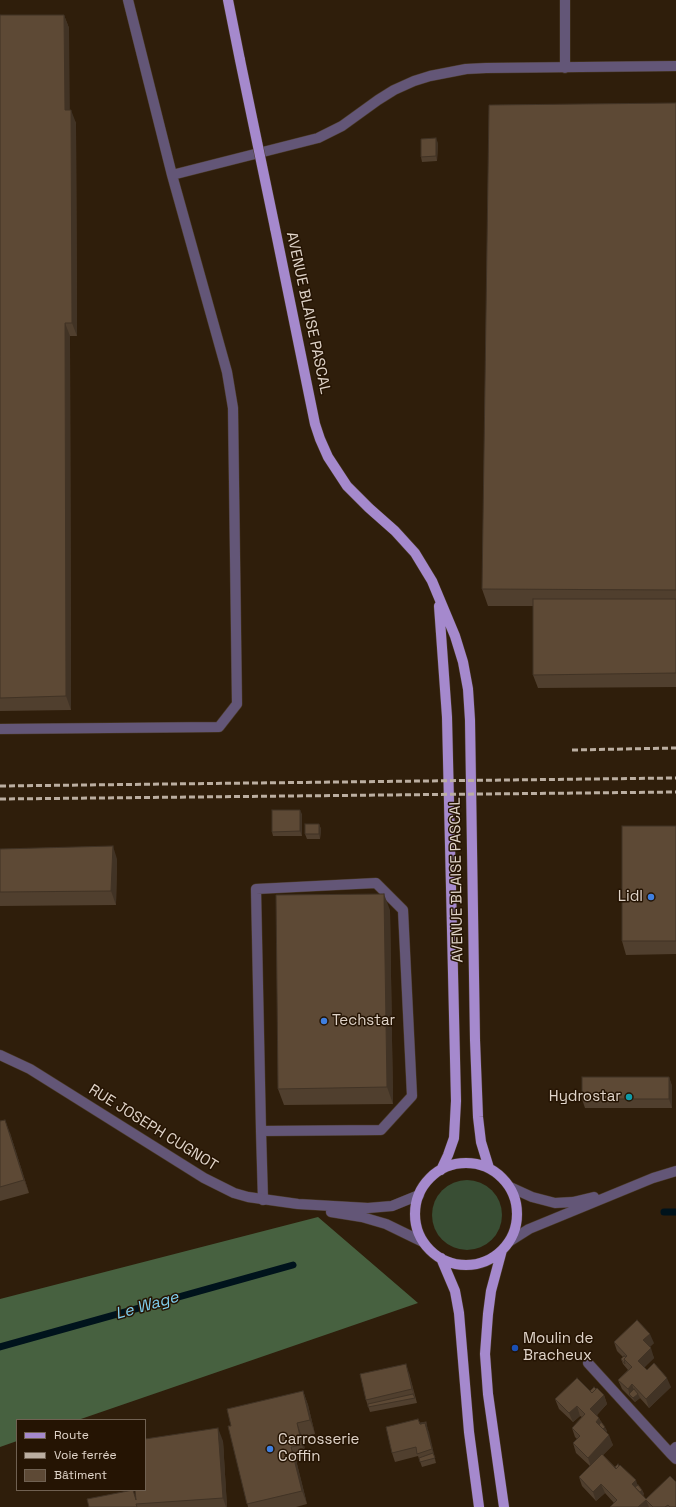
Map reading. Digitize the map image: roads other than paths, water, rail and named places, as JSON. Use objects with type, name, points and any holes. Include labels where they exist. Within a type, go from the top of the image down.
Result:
[{"type":"main road","name":"AVENUE BLAISE PASCAL","points":[[228,0],[315,424],[320,439],[328,457],[347,486],[369,508],[400,535],[415,553],[432,581],[455,636],[463,662],[470,707],[478,1117],[481,1142],[489,1168]]},
{"type":"main road","name":"AVENUE BLAISE PASCAL","points":[[437,594],[441,623],[447,717],[456,1101],[454,1138],[441,1170]]},
{"type":"main road","points":[[465,1163],[477,1164],[489,1168],[499,1175],[510,1187],[515,1199],[518,1212],[515,1229],[510,1241],[502,1250],[485,1262],[470,1265],[455,1264],[441,1258],[433,1253],[423,1242],[416,1222],[416,1206],[419,1195],[429,1179],[441,1170],[452,1165],[465,1163]]},
{"type":"main road","points":[[502,1250],[491,1291],[486,1354],[490,1409],[504,1507]]},
{"type":"main road","points":[[441,1258],[455,1291],[459,1313],[469,1432],[479,1507]]},
{"type":"street","points":[[0,729],[219,727],[237,704],[233,408],[227,372],[172,175],[128,0]]},
{"type":"street","points":[[564,0],[565,68]]},
{"type":"street","points":[[172,175],[318,138],[342,126],[394,90],[430,76],[466,69],[676,66]]},
{"type":"street","points":[[261,1131],[381,1130],[412,1096],[403,910],[376,884],[256,889],[261,1131],[263,1200]]},
{"type":"street","name":"RUE JOSEPH CUGNOT","points":[[0,1055],[30,1069],[204,1178],[234,1194],[263,1200],[298,1204],[368,1208],[392,1206],[419,1195]]},
{"type":"street","points":[[510,1241],[529,1228],[676,1171]]},
{"type":"street","points":[[510,1187],[541,1200],[564,1203],[585,1200],[634,1186]]},
{"type":"street","name":"RUE JOSEPH CUGNOT","points":[[298,1204],[362,1217],[386,1224],[423,1242]]},
{"type":"street","points":[[588,1363],[674,1453]]},
{"type":"waterway","name":"Le Wage","points":[[664,1212],[676,1212]]},
{"type":"waterway","name":"Le Wage","points":[[0,1347],[293,1265]]},
{"type":"railway","points":[[572,750],[676,748]]},
{"type":"railway","points":[[0,786],[676,778]]},
{"type":"railway","points":[[0,799],[676,792]]},
{"type":"place","name":"Lidl","points":[[651,897]]},
{"type":"place","name":"Techstar","points":[[324,1021]]},
{"type":"place","name":"Hydrostar","points":[[629,1097]]},
{"type":"place","name":"Moulin de Bracheux","points":[[515,1348]]},
{"type":"place","name":"Carrosserie Coffin","points":[[270,1449]]}]
